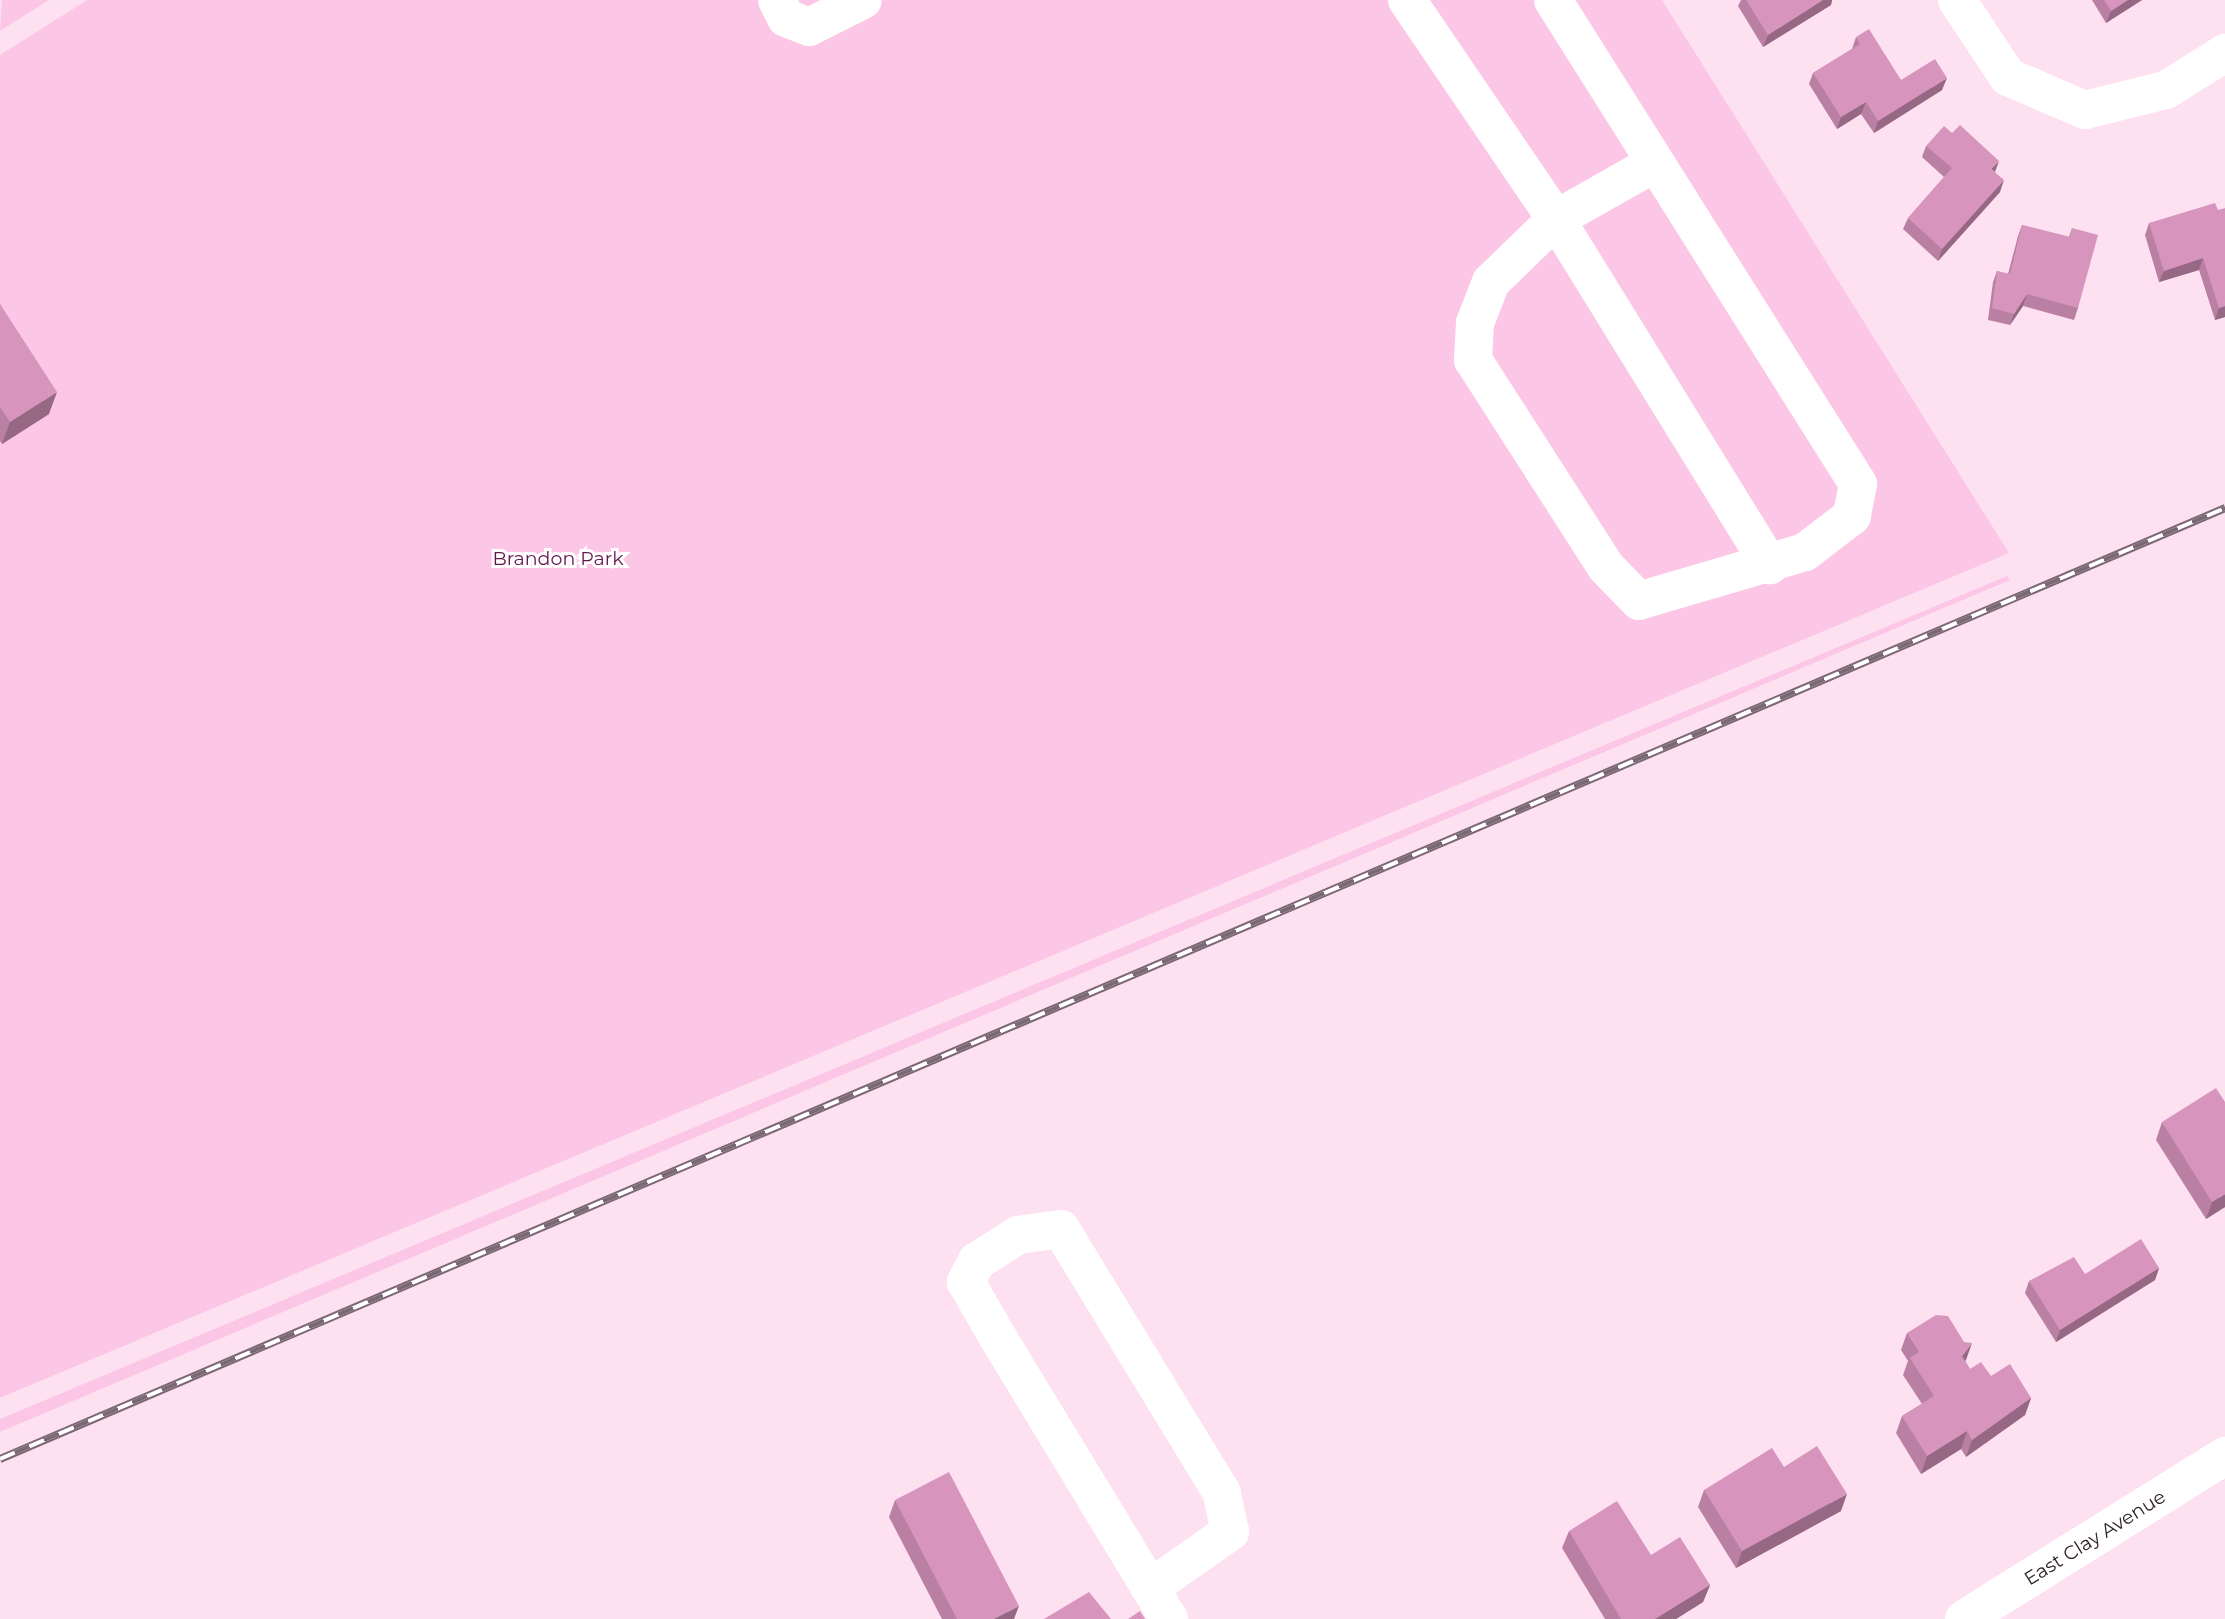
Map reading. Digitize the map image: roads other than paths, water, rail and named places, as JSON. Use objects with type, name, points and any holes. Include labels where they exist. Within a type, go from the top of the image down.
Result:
[{"type":"street","points":[[777,0],[786,18],[808,27],[863,0]]},
{"type":"street","points":[[1407,0],[1556,219],[1770,565]]},
{"type":"street","points":[[1553,0],[1858,484],[1852,516],[1805,552],[1770,565],[1639,601],[1606,567],[1473,360],[1475,323],[1491,282],[1556,219],[1655,163]]},
{"type":"street","points":[[1957,0],[2008,77],[2085,110],[2166,90],[2225,53]]},
{"type":"street","points":[[1061,1229],[1222,1493],[1230,1532],[1160,1603],[967,1282],[977,1261],[1018,1235],[1061,1229]]},
{"type":"street","name":"East Clay Avenue","points":[[1964,1619],[2225,1456]]},
{"type":"railway","points":[[0,1459],[2225,508]]},
{"type":"park label","name":"Brandon Park","points":[[558,559]]}]
